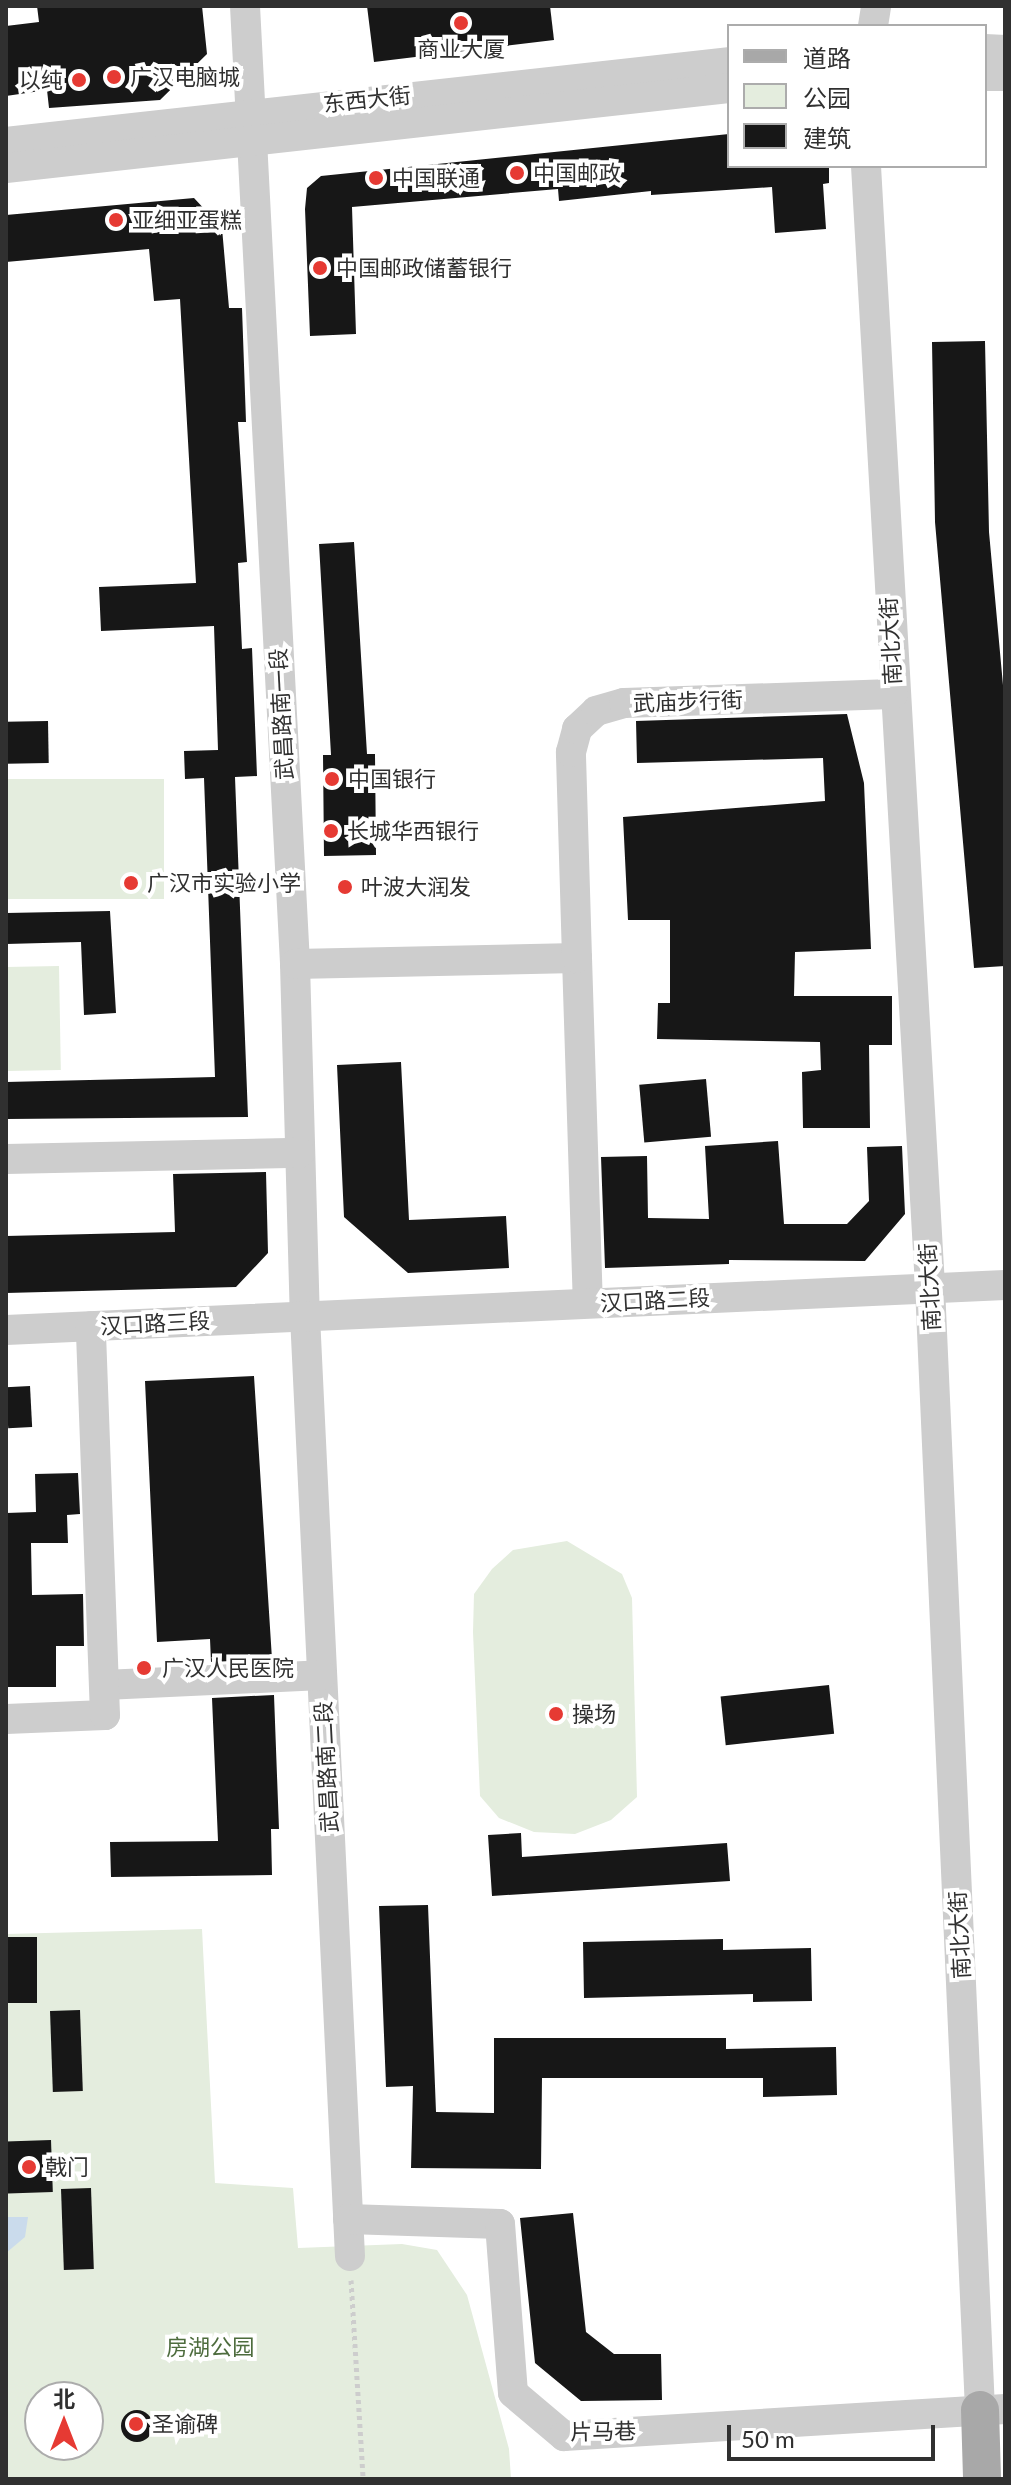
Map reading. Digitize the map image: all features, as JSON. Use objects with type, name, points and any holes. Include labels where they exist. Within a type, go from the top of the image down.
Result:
[{"type":"main road","points":[[982,2479],[992,2409]]},
{"type":"street","name":"武昌路南一段","points":[[245,6],[248,125],[295,964],[305,1316]]},
{"type":"street","name":"东西大街","points":[[6,168],[248,125],[727,62]]},
{"type":"street","name":"东西大街","points":[[6,142],[727,88]]},
{"type":"street","name":"南北大街","points":[[866,168],[893,694],[930,1287],[992,2409]]},
{"type":"street","name":"武庙步行街","points":[[588,1302],[571,752],[577,729],[596,711],[624,703],[893,694]]},
{"type":"street","points":[[295,964],[577,958]]},
{"type":"street","points":[[6,1159],[300,1153]]},
{"type":"street","name":"汉口路二段","points":[[305,1316],[1005,1285]]},
{"type":"street","name":"汉口路三段","points":[[6,1330],[305,1316]]},
{"type":"street","name":"武昌路南二段","points":[[305,1316],[350,2256]]},
{"type":"street","points":[[6,1719],[105,1715],[91,1326]]},
{"type":"street","points":[[104,1685],[322,1675]]},
{"type":"street","name":"片马巷","points":[[348,2219],[500,2224],[513,2393],[564,2436],[992,2409]]},
{"type":"path","points":[[350,2256],[363,2479]]},
{"type":"green space","points":[[6,779],[164,779],[164,899],[6,899]]},
{"type":"green space","points":[[59,966],[61,1070],[8,1071],[6,967]]},
{"type":"green space","name":"操场","points":[[567,1541],[622,1574],[632,1598],[637,1797],[611,1820],[575,1834],[534,1832],[499,1818],[480,1796],[473,1632],[474,1594],[492,1569],[513,1550]]},
{"type":"green space","name":"房湖公园","points":[[202,1929],[215,2183],[293,2188],[298,2248],[402,2244],[437,2250],[467,2295],[509,2449],[511,2479],[6,2479],[6,1934]]},
{"type":"water","points":[[6,2217],[28,2217],[25,2237],[6,2253]]},
{"type":"building","name":"广汉电脑城","points":[[37,6],[202,6],[207,54],[160,100],[49,108],[47,90],[6,96],[6,26],[39,22]]},
{"type":"building","name":"商业大厦","points":[[367,6],[550,6],[554,40],[374,62]]},
{"type":"building","points":[[727,134],[727,168],[829,168],[829,183],[823,184],[826,229],[775,233],[772,187],[651,195],[651,191],[559,201],[558,189],[352,207],[356,334],[310,336],[305,209],[307,188],[321,176]]},
{"type":"building","points":[[194,198],[222,228],[229,308],[242,308],[246,422],[238,422],[247,562],[238,563],[242,649],[252,648],[257,776],[235,777],[248,1117],[6,1119],[6,1082],[215,1077],[204,778],[185,779],[184,751],[218,750],[214,626],[101,631],[99,587],[196,583],[180,299],[154,301],[149,249],[6,262],[6,215]]},
{"type":"building","points":[[985,341],[989,532],[1005,707],[1005,966],[974,968],[935,522],[932,342]]},
{"type":"building","points":[[354,542],[367,754],[375,754],[376,855],[324,856],[323,755],[331,755],[319,544]]},
{"type":"building","points":[[847,714],[864,783],[871,949],[795,952],[794,996],[892,996],[892,1045],[869,1045],[870,1128],[803,1128],[802,1072],[821,1070],[820,1042],[657,1039],[658,1003],[670,1003],[670,920],[628,920],[623,817],[825,801],[823,758],[637,763],[636,721]]},
{"type":"building","points":[[48,721],[49,763],[7,764],[6,722]]},
{"type":"building","points":[[110,911],[116,1013],[84,1015],[81,942],[6,944],[6,913]]},
{"type":"building","points":[[401,1062],[409,1220],[506,1216],[509,1268],[408,1273],[344,1217],[337,1065]]},
{"type":"building","points":[[706,1079],[711,1137],[644,1143],[639,1085]]},
{"type":"building","points":[[778,1141],[784,1224],[847,1224],[869,1201],[867,1147],[902,1146],[905,1214],[865,1261],[729,1260],[729,1264],[605,1268],[601,1157],[647,1156],[648,1218],[709,1219],[705,1146]]},
{"type":"building","points":[[266,1172],[268,1253],[236,1287],[6,1293],[6,1236],[175,1232],[173,1174]]},
{"type":"building","points":[[254,1376],[272,1659],[211,1662],[210,1639],[157,1642],[145,1381]]},
{"type":"building","points":[[30,1386],[32,1427],[8,1428],[6,1387]]},
{"type":"building","points":[[78,1473],[80,1514],[67,1515],[68,1543],[31,1543],[32,1595],[83,1594],[84,1646],[56,1646],[56,1687],[6,1687],[6,1513],[36,1512],[35,1474]]},
{"type":"building","points":[[829,1685],[834,1734],[726,1745],[721,1696]]},
{"type":"building","points":[[274,1695],[279,1829],[271,1829],[272,1875],[111,1877],[110,1842],[218,1841],[212,1698]]},
{"type":"building","points":[[521,1833],[522,1857],[727,1843],[730,1881],[492,1896],[488,1835]]},
{"type":"building","points":[[428,1905],[436,2112],[494,2113],[494,2038],[726,2038],[726,2049],[836,2047],[837,2095],[763,2097],[763,2078],[542,2078],[541,2169],[411,2168],[413,2086],[386,2087],[379,1906]]},
{"type":"building","points":[[6,1937],[37,1937],[37,2003],[6,2003]]},
{"type":"building","points":[[723,1939],[723,1950],[811,1948],[812,2001],[753,2002],[753,1994],[584,1998],[583,1942]]},
{"type":"building","points":[[80,2010],[83,2091],[53,2092],[50,2011]]},
{"type":"building","name":"戟门","points":[[51,2140],[53,2192],[8,2194],[6,2142]]},
{"type":"building","points":[[91,2188],[94,2269],[64,2270],[61,2189]]},
{"type":"building","points":[[573,2213],[586,2332],[614,2354],[661,2354],[662,2400],[581,2401],[535,2363],[520,2218]]},
{"type":"building","points":[[137,2410],[149,2414],[153,2426],[149,2438],[137,2442],[125,2438],[121,2426],[125,2414]]},
{"type":"place","name":"商业大厦","points":[[461,23]]},
{"type":"place","name":"广汉电脑城","points":[[114,77]]},
{"type":"place","name":"以纯","points":[[79,80]]},
{"type":"place","name":"中国邮政","points":[[517,173]]},
{"type":"place","name":"中国联通","points":[[376,178]]},
{"type":"place","name":"亚细亚蛋糕","points":[[116,220]]},
{"type":"place","name":"中国邮政储蓄银行","points":[[320,268]]},
{"type":"place","name":"中国银行","points":[[332,779]]},
{"type":"place","name":"长城华西银行","points":[[331,831]]},
{"type":"place","name":"广汉市实验小学","points":[[131,883]]},
{"type":"place","name":"叶波大润发","points":[[345,887]]},
{"type":"place","name":"广汉人民医院","points":[[144,1668]]},
{"type":"place","name":"操场","points":[[556,1714]]},
{"type":"place","name":"戟门","points":[[29,2167]]},
{"type":"place","name":"圣谕碑","points":[[136,2424]]}]
